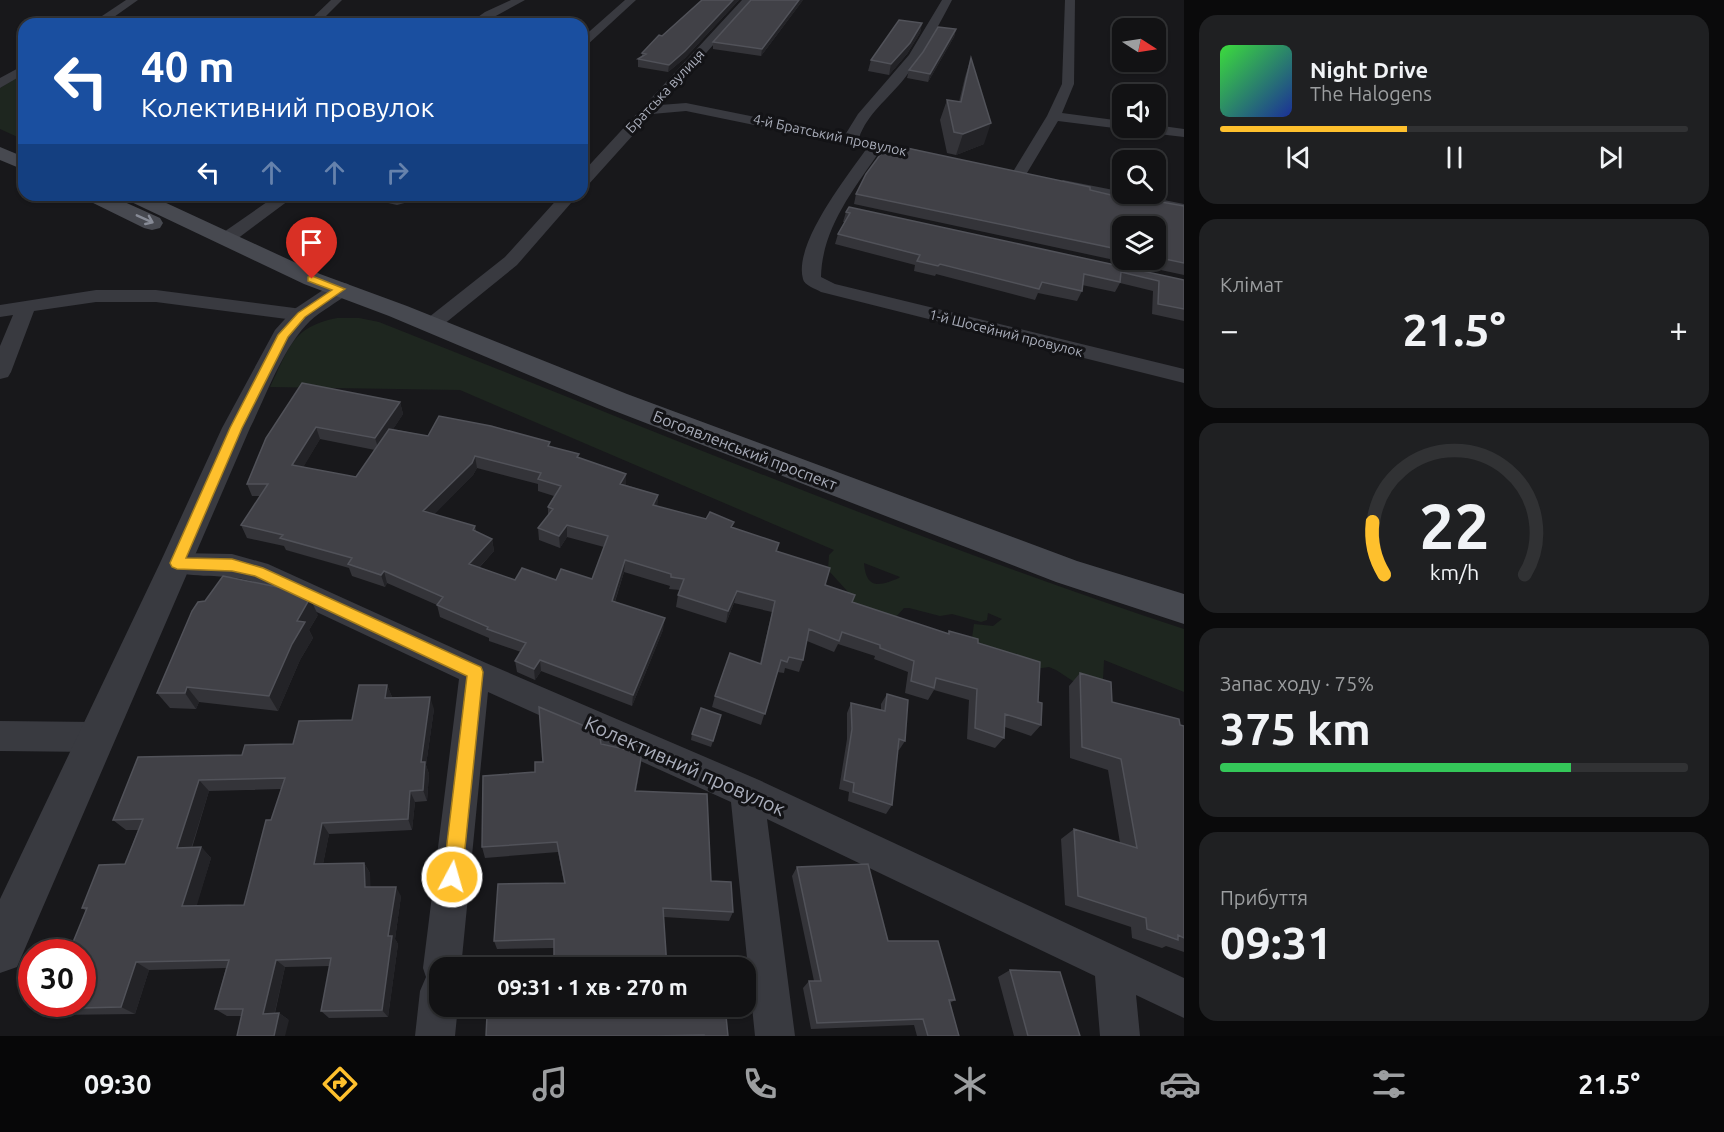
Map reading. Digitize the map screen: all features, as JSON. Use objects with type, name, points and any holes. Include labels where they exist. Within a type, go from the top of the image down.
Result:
[{"type":"main road","points":[[0,136],[18,144]]},
{"type":"main road","points":[[0,153],[18,161]]},
{"type":"main road","name":"Богоявленський проспект","points":[[105,201],[215,251],[326,284]]},
{"type":"main road","name":"Богоявленський проспект","points":[[145,201],[326,284],[617,401],[1068,572],[1184,609]]},
{"type":"street","points":[[105,18],[133,0]]},
{"type":"street","points":[[318,18],[336,0]]},
{"type":"street","points":[[483,18],[520,0]]},
{"type":"street","points":[[588,39],[631,0]]},
{"type":"street","name":"Братська вулиця","points":[[588,175],[748,0]]},
{"type":"street","points":[[851,139],[864,114],[891,87],[931,31],[947,0]]},
{"type":"street","points":[[1019,175],[1054,116],[1068,84],[1070,0]]},
{"type":"street","points":[[0,84],[18,73]]},
{"type":"street","name":"4-й Братський провулок","points":[[662,96],[686,107],[927,156]]},
{"type":"street","name":"4-й Братський провулок","points":[[648,110],[686,107]]},
{"type":"street","points":[[1054,116],[1112,124]]},
{"type":"street","points":[[1166,131],[1184,133]]},
{"type":"street","points":[[856,212],[834,207],[877,145]]},
{"type":"street","points":[[1052,183],[1184,209]]},
{"type":"street","points":[[226,238],[279,201]]},
{"type":"street","points":[[431,325],[511,261],[565,201]]},
{"type":"street","name":"1-й Шосейний провулок","points":[[834,207],[810,266],[812,279],[828,288],[1184,376]]},
{"type":"street","points":[[0,950],[177,563],[236,428],[284,335],[326,284]]},
{"type":"street","points":[[0,311],[96,296],[156,296],[302,315]]},
{"type":"street","points":[[0,372],[26,307]]},
{"type":"street","name":"Колективний провулок","points":[[177,563],[232,565],[258,572],[475,672],[747,792],[1184,998]]},
{"type":"street","points":[[443,957],[475,672]]},
{"type":"street","points":[[0,736],[96,737]]},
{"type":"street","points":[[747,792],[775,1036]]},
{"type":"street","points":[[1113,966],[1120,1036]]},
{"type":"street","points":[[435,1036],[437,1017]]},
{"type":"shaded area","points":[[18,77],[18,137],[0,129],[0,88]]},
{"type":"shaded area","points":[[337,318],[359,318],[379,322],[880,520],[1184,629],[1184,692],[1104,660],[1100,690],[1079,685],[1049,667],[1035,669],[977,647],[972,638],[974,624],[993,626],[1002,619],[988,613],[987,620],[981,622],[952,614],[940,616],[904,608],[895,618],[858,619],[849,593],[828,570],[829,555],[834,550],[460,390],[270,387],[293,342],[310,327]],"holes":[[[864,563],[900,577],[886,583],[875,584],[868,578]]]},
{"type":"building","points":[[702,0],[733,0],[669,65],[638,59],[646,54],[642,53],[659,35],[662,36]]},
{"type":"building","points":[[751,0],[799,0],[762,49],[713,42]]},
{"type":"building","points":[[899,20],[922,23],[910,43],[891,64],[871,60]]},
{"type":"building","points":[[938,27],[956,29],[930,74],[909,70],[923,52]]},
{"type":"building","points":[[971,58],[991,123],[963,134],[954,132],[947,100],[961,102]]},
{"type":"building","points":[[888,144],[1090,187],[1090,190],[1112,195],[1112,204],[1166,203],[1184,206],[1184,263],[1166,259],[1166,216],[1112,216],[1112,248],[856,194],[866,174]]},
{"type":"building","points":[[849,207],[1112,264],[1112,270],[1138,270],[1184,280],[1184,309],[1158,304],[1159,281],[1121,272],[1120,282],[1084,274],[1082,291],[1042,282],[1039,289],[940,264],[938,266],[917,261],[920,255],[838,234],[850,213],[846,212]]},
{"type":"building","points":[[302,383],[400,402],[375,438],[316,427],[292,465],[356,477],[389,429],[428,436],[439,416],[491,426],[550,442],[548,446],[579,454],[577,457],[626,474],[620,484],[658,495],[653,505],[706,519],[710,512],[734,522],[731,527],[779,543],[776,551],[830,568],[825,585],[855,595],[852,602],[949,634],[949,631],[978,639],[978,643],[1040,662],[1038,702],[1042,703],[1041,725],[1005,714],[1004,738],[975,728],[977,689],[936,678],[934,688],[911,681],[914,661],[880,648],[880,645],[842,632],[839,641],[809,629],[803,660],[789,657],[787,662],[781,660],[765,714],[715,696],[730,653],[761,664],[775,601],[737,591],[728,611],[678,595],[684,579],[671,577],[671,574],[625,560],[612,601],[665,618],[633,695],[540,660],[534,669],[515,661],[526,643],[487,629],[488,627],[437,605],[443,597],[384,571],[381,575],[348,564],[352,558],[280,538],[283,535],[241,525],[268,484],[247,484],[266,438]],"holes":[[[475,456],[541,473],[538,479],[561,486],[548,507],[553,509],[538,528],[559,536],[567,525],[608,536],[592,579],[561,569],[556,580],[522,568],[515,580],[469,564],[492,539],[473,530],[475,526],[423,511],[472,463]]]},
{"type":"building","points":[[223,576],[292,590],[310,598],[297,621],[305,622],[292,644],[269,696],[187,687],[185,693],[157,693],[192,611],[198,602],[205,601]]},
{"type":"building","points":[[1080,673],[1111,682],[1112,702],[1179,719],[1180,725],[1184,726],[1184,938],[1178,935],[1178,940],[1147,929],[1146,918],[1078,896],[1074,829],[1137,848],[1121,759],[1082,747]]},
{"type":"building","points":[[359,685],[387,685],[385,698],[430,697],[421,762],[425,762],[423,790],[410,791],[408,819],[322,823],[314,864],[364,863],[365,887],[396,887],[388,936],[392,936],[382,1010],[321,1011],[331,958],[276,960],[263,1014],[279,1013],[274,1036],[237,1036],[243,1009],[215,1009],[229,960],[136,962],[121,1007],[96,1008],[96,939],[74,939],[87,908],[82,908],[99,865],[125,864],[143,819],[113,820],[138,757],[242,755],[245,745],[293,744],[299,721],[352,720]],"holes":[[[285,778],[271,820],[266,820],[244,905],[182,906],[201,847],[177,848],[199,780]]]},
{"type":"building","points":[[887,694],[908,700],[905,741],[899,739],[892,805],[853,792],[854,783],[844,780],[852,729],[851,703],[885,711]]},
{"type":"building","points":[[539,707],[599,732],[601,744],[642,753],[635,791],[707,794],[711,881],[731,882],[733,912],[663,908],[666,957],[554,957],[554,939],[494,941],[498,884],[565,883],[557,842],[482,847],[483,776],[535,772],[535,762],[543,762]]},
{"type":"building","points":[[701,708],[721,715],[713,741],[692,734]]},
{"type":"building","points":[[868,864],[888,941],[938,941],[955,1000],[949,1000],[959,1036],[928,1036],[923,1019],[817,1023],[809,981],[821,981],[797,867]]},
{"type":"building","points":[[1010,970],[1060,972],[1080,1036],[1028,1036]]},
{"type":"building","points":[[487,1017],[726,1017],[728,1036],[704,1035],[486,1036]]},
{"type":"route","points":[[312,279],[340,289],[302,315],[284,335],[236,428],[177,563],[232,565],[258,572],[475,672],[452,877]]}]
